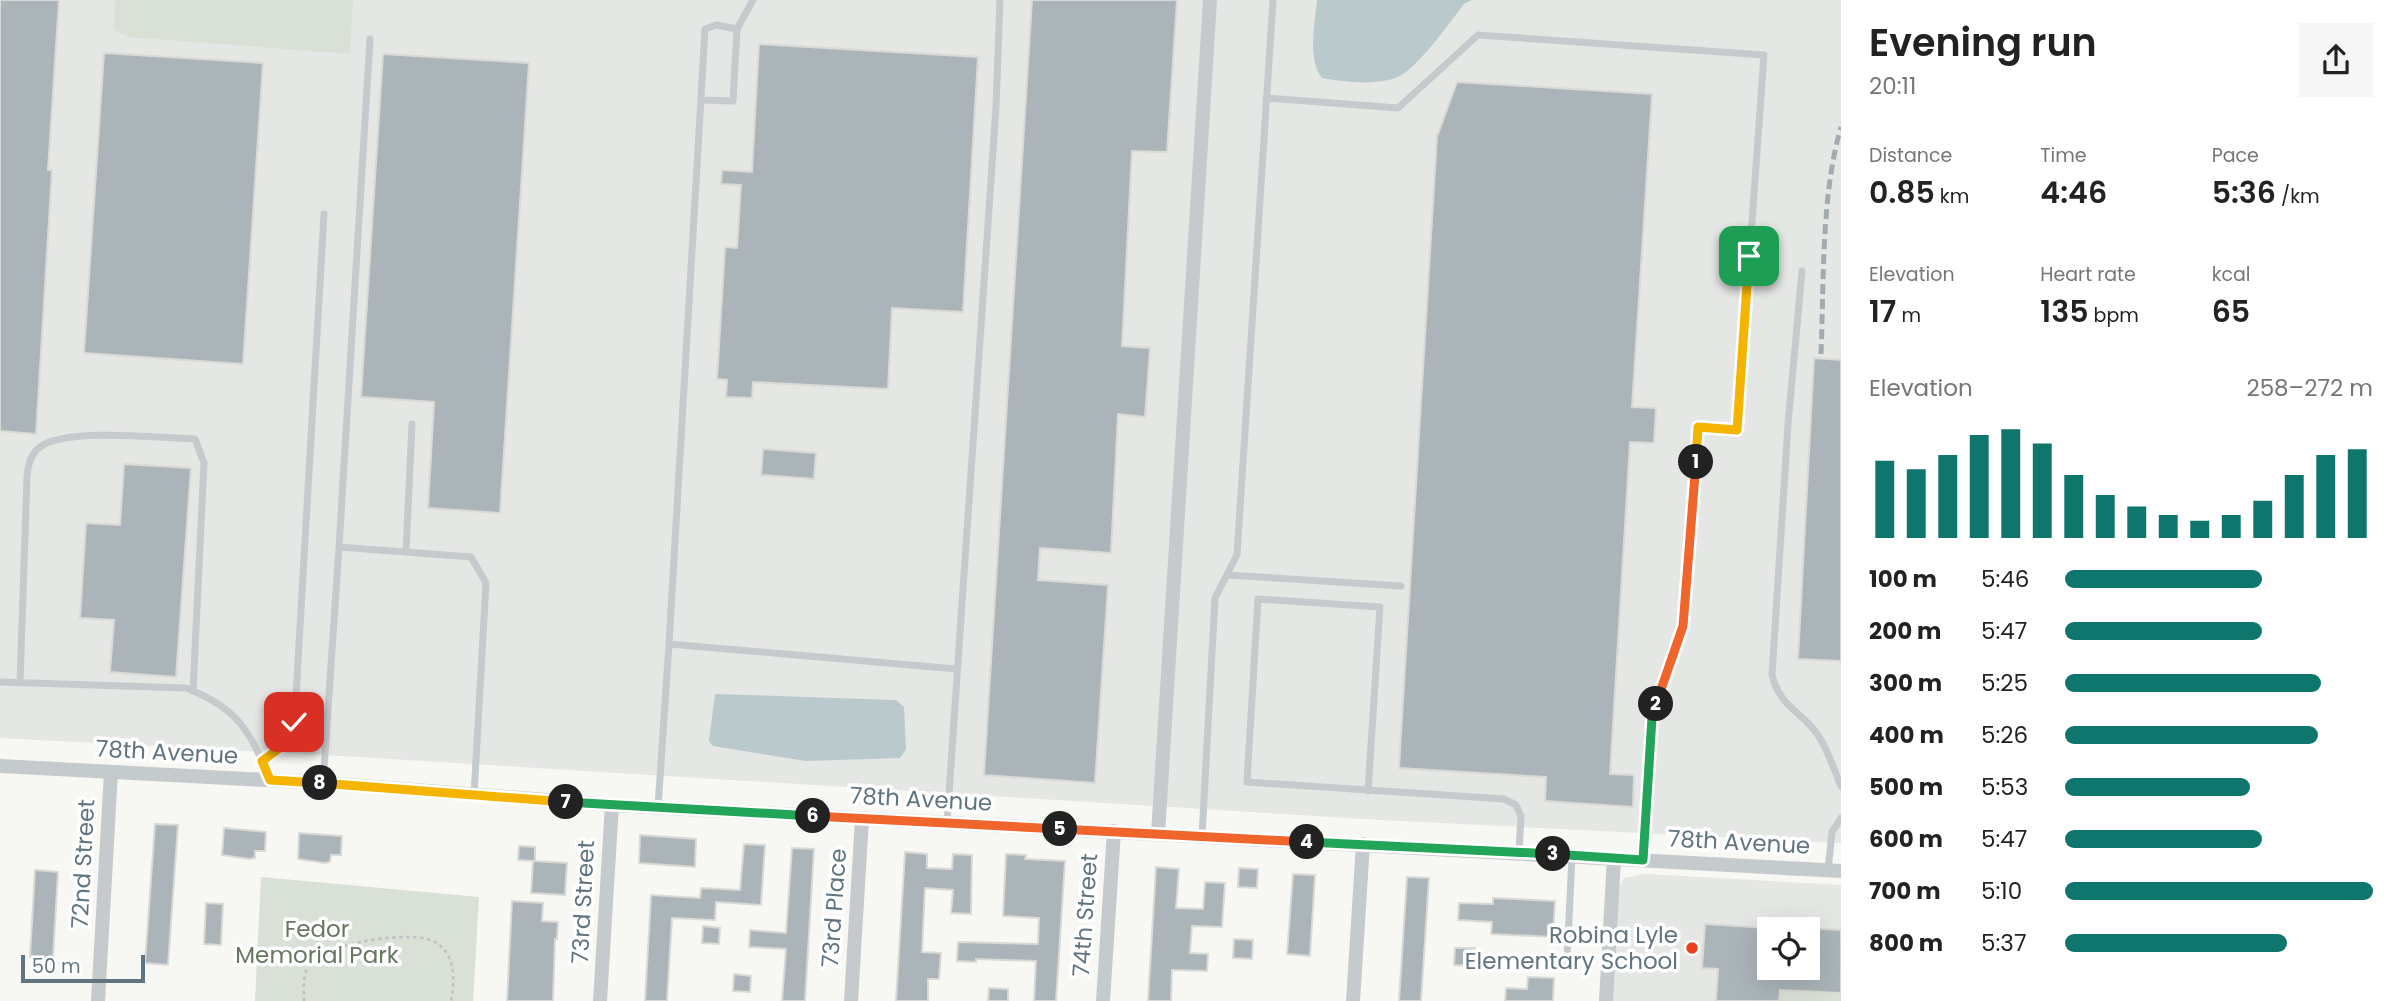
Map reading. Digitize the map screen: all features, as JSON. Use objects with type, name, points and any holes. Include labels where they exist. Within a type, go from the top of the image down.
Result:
[{"type":"street","points":[[1158,834],[1210,0]]},
{"type":"street","name":"78th Avenue","points":[[0,765],[323,783],[612,805],[1834,871]]},
{"type":"street","name":"72nd Street","points":[[98,1001],[111,772]]},
{"type":"street","name":"73rd Street","points":[[600,1001],[612,805]]},
{"type":"street","name":"73rd Place","points":[[851,1001],[862,818]]},
{"type":"street","name":"74th Street","points":[[1102,1001],[1114,831]]},
{"type":"street","points":[[1353,1001],[1363,844]]},
{"type":"street","points":[[1606,1001],[1614,858]]},
{"type":"lane","points":[[701,100],[733,102],[737,29],[753,0]]},
{"type":"lane","points":[[947,823],[996,107],[1000,0]]},
{"type":"lane","points":[[1202,837],[1215,598],[1237,555],[1273,0]]},
{"type":"lane","points":[[658,807],[705,29],[716,25],[737,29]]},
{"type":"lane","points":[[1266,98],[1398,108],[1478,35],[1765,55],[1737,430],[1698,427],[1683,626],[1652,718],[1643,860]]},
{"type":"lane","points":[[323,783],[370,39]]},
{"type":"lane","points":[[262,761],[285,744],[290,736],[295,713],[324,214]]},
{"type":"lane","points":[[1802,271],[1788,424],[1772,675],[1783,702],[1797,712],[1820,737],[1841,786]]},
{"type":"lane","points":[[406,552],[412,424]]},
{"type":"lane","points":[[20,683],[27,477],[32,455],[41,446],[55,439],[85,436],[195,439],[204,463],[193,691]]},
{"type":"lane","points":[[339,547],[471,557],[486,583],[474,796]]},
{"type":"lane","points":[[1227,575],[1401,586]]},
{"type":"lane","points":[[1368,791],[1380,607],[1258,599],[1247,782],[1368,791],[1504,799],[1516,805],[1521,816],[1519,852]]},
{"type":"lane","points":[[669,645],[956,669]]},
{"type":"lane","points":[[0,682],[186,688],[228,709],[252,738],[270,780]]},
{"type":"lane","points":[[1834,871],[1832,832],[1841,818]]},
{"type":"lane","points":[[1487,957],[1567,961],[1572,856]]},
{"type":"path","points":[[304,1001],[305,974],[317,956],[343,944],[420,938],[435,941],[445,952],[452,966],[455,985],[452,1001]]},
{"type":"shaded area","points":[[0,0],[1841,0],[1841,843],[1381,820],[342,756],[0,738]]},
{"type":"shaded area","points":[[1317,0],[1472,0],[1464,4],[1431,46],[1402,75],[1384,81],[1349,82],[1322,78],[1317,70],[1313,51]]},
{"type":"shaded area","points":[[715,694],[896,700],[904,707],[906,749],[900,758],[806,761],[713,746],[709,741]]},
{"type":"shaded area","name":"Robina Lyle Elementary School","points":[[1645,874],[1841,885],[1841,1001],[1612,1001],[1619,887],[1624,878]]},
{"type":"green space","points":[[115,0],[353,0],[350,54],[128,37],[114,30]]},
{"type":"green space","name":"Fedor Memorial Park","points":[[261,877],[479,897],[473,1001],[255,1001]]},
{"type":"green space","points":[[1780,990],[1841,993],[1841,1001],[1779,1001]]},
{"type":"building","points":[[0,0],[59,0],[36,434],[0,431]]},
{"type":"building","points":[[1032,0],[1177,0],[1167,152],[1132,151],[1122,346],[1150,348],[1145,417],[1118,414],[1111,553],[1040,548],[1038,580],[1108,585],[1095,783],[984,775]]},
{"type":"building","points":[[759,44],[978,57],[963,312],[892,308],[888,389],[753,382],[752,398],[726,397],[727,380],[717,379],[725,247],[737,248],[741,185],[721,184],[722,170],[752,172]]},
{"type":"building","points":[[104,53],[263,63],[243,364],[84,353]]},
{"type":"building","points":[[383,54],[529,63],[500,513],[428,508],[434,402],[361,397]]},
{"type":"building","points":[[1457,82],[1652,94],[1632,407],[1656,408],[1654,443],[1630,442],[1610,774],[1634,775],[1633,807],[1545,801],[1546,777],[1399,768],[1437,137]]},
{"type":"building","points":[[1814,358],[1841,360],[1841,661],[1798,659]]},
{"type":"building","points":[[763,449],[816,453],[814,479],[761,475]]},
{"type":"building","points":[[124,464],[191,468],[176,677],[110,672],[114,620],[80,618],[86,523],[120,525]]},
{"type":"building","points":[[155,824],[178,825],[168,965],[145,963]]},
{"type":"building","points":[[224,828],[266,832],[265,851],[255,851],[255,858],[249,859],[222,855]]},
{"type":"building","points":[[299,833],[342,836],[341,855],[331,855],[330,862],[324,863],[298,859]]},
{"type":"building","points":[[640,835],[696,839],[695,867],[639,863]]},
{"type":"building","points":[[744,844],[765,845],[761,905],[716,902],[715,920],[672,918],[667,1001],[645,1001],[651,895],[700,898],[701,888],[740,890]]},
{"type":"building","points":[[519,846],[535,847],[535,861],[567,863],[565,895],[531,893],[533,861],[518,860]]},
{"type":"building","points":[[792,848],[814,849],[805,1001],[782,1001],[786,949],[749,947],[750,930],[786,933]]},
{"type":"building","points":[[905,852],[927,854],[927,868],[952,869],[953,854],[972,855],[971,914],[951,913],[953,890],[925,888],[922,952],[941,953],[939,979],[928,979],[928,1001],[896,1001]]},
{"type":"building","points":[[1006,854],[1026,855],[1025,859],[1065,861],[1056,1001],[1034,1001],[1036,961],[957,961],[958,942],[1038,944],[1039,918],[1003,916]]},
{"type":"building","points":[[1156,867],[1179,869],[1176,908],[1203,909],[1205,882],[1225,883],[1222,927],[1192,926],[1190,953],[1208,954],[1207,971],[1172,970],[1171,1001],[1148,1001]]},
{"type":"building","points":[[1239,868],[1258,869],[1257,888],[1238,887]]},
{"type":"building","points":[[35,870],[58,872],[53,958],[30,957]]},
{"type":"building","points":[[1293,874],[1315,875],[1310,956],[1287,954]]},
{"type":"building","points":[[1407,877],[1429,878],[1421,1001],[1399,1001]]},
{"type":"building","points":[[1493,898],[1555,901],[1553,937],[1491,934],[1492,922],[1458,920],[1459,903],[1493,904]]},
{"type":"building","points":[[512,901],[543,903],[542,921],[558,922],[553,1001],[507,1001]]},
{"type":"building","points":[[206,903],[223,904],[221,945],[204,944]]},
{"type":"building","points":[[1705,924],[1757,927],[1757,980],[1820,980],[1820,929],[1841,930],[1841,993],[1780,990],[1779,1001],[1716,1001],[1718,969],[1702,968]]},
{"type":"building","points":[[703,926],[720,928],[719,944],[702,943]]},
{"type":"building","points":[[1234,939],[1253,940],[1252,959],[1233,958]]},
{"type":"building","points":[[1455,948],[1475,948],[1474,966],[1454,965]]},
{"type":"building","points":[[734,974],[751,976],[750,992],[733,991]]},
{"type":"building","points":[[1528,977],[1554,978],[1553,1001],[1505,1001],[1506,988],[1527,989]]},
{"type":"building","points":[[989,988],[1008,989],[1008,1001],[988,1001]]},
{"type":"railway","points":[[1821,354],[1827,210],[1841,127]]},
{"type":"place","name":"Robina Lyle Elementary School","points":[[1692,948]]},
{"type":"route","points":[[294,722],[285,744],[262,761],[270,780],[612,805],[1643,860],[1652,718],[1683,626],[1698,427],[1737,430],[1749,256]]}]
